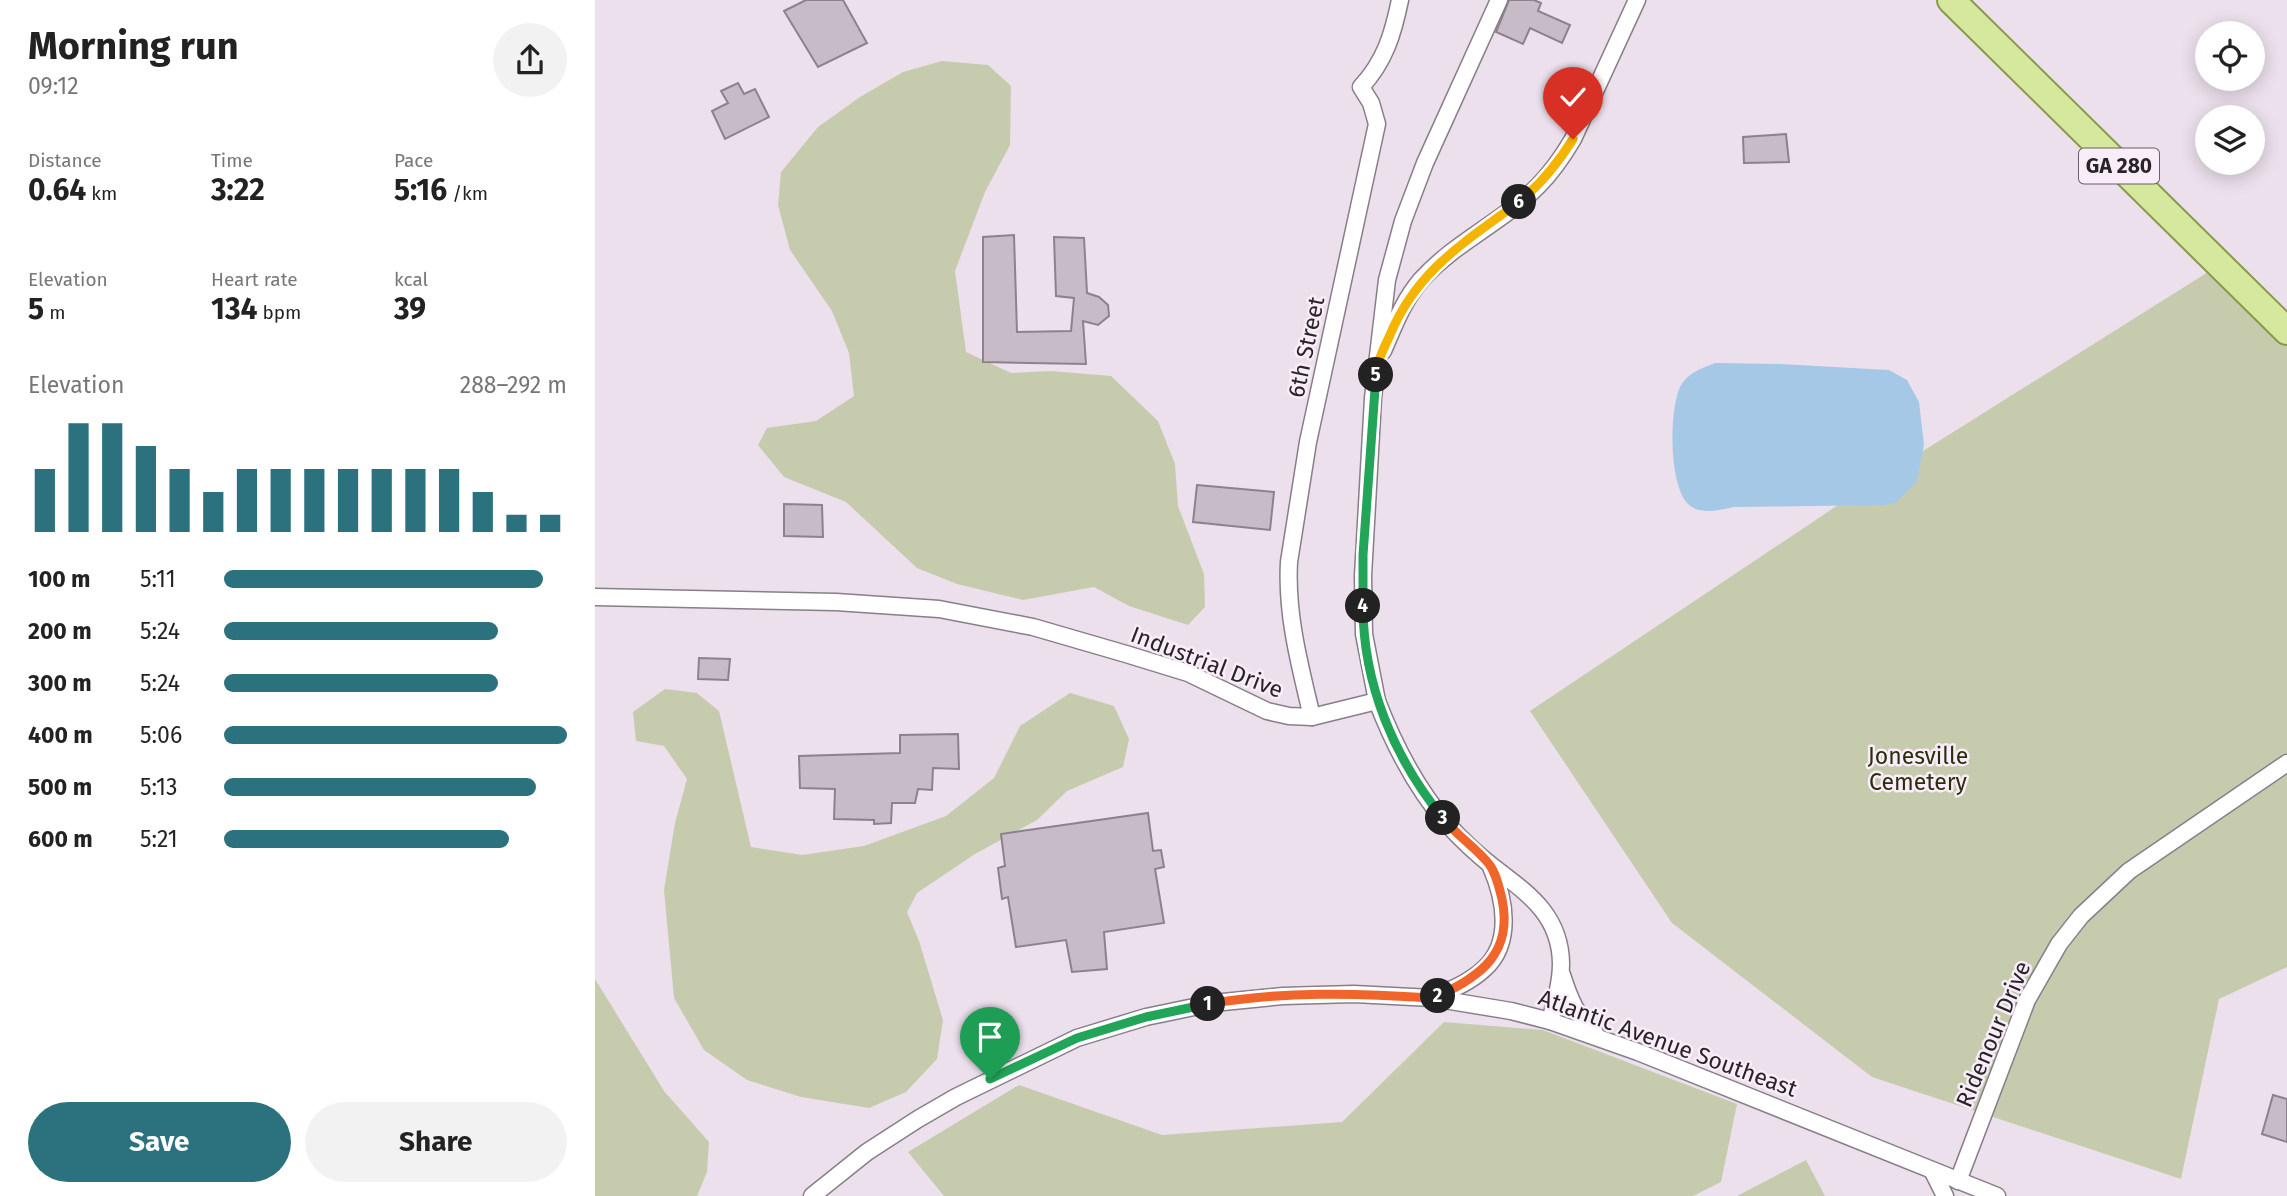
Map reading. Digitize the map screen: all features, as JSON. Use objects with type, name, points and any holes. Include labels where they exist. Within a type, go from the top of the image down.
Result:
[{"type":"main road","name":"GA 280","points":[[1951,0],[2287,331]]},
{"type":"street","name":"6th Street","points":[[1312,717],[1291,620],[1288,581],[1290,562],[1308,442],[1377,124],[1371,103],[1361,87],[1373,74],[1388,47],[1400,0]]},
{"type":"street","points":[[1499,0],[1425,163],[1403,221],[1387,280],[1377,366],[1363,555],[1364,634],[1377,701],[1396,746],[1425,795],[1447,824],[1490,865],[1540,906],[1556,936],[1560,950],[1560,970],[1549,1021]]},
{"type":"street","points":[[1377,366],[1398,316],[1422,280],[1441,261],[1529,194],[1560,160],[1573,139],[1637,0]]},
{"type":"street","name":"Industrial Drive","points":[[595,597],[871,603],[928,607],[1033,627],[1188,673],[1267,711],[1289,716],[1312,717],[1377,701]]},
{"type":"street","name":"Ridenour Drive","points":[[1958,1181],[2027,1000],[2047,962],[2073,926],[2102,894],[2129,871],[2287,763]]},
{"type":"street","points":[[1432,998],[1456,988],[1484,969],[1497,949],[1502,936],[1504,910],[1490,865]]},
{"type":"street","points":[[1560,970],[1581,1019],[1599,1037]]},
{"type":"street","name":"Atlantic Avenue Southeast","points":[[812,1196],[867,1152],[918,1119],[983,1083],[1077,1038],[1179,1009],[1248,999],[1354,994],[1432,998],[1484,1006],[1549,1021],[1599,1037],[1997,1196]]},
{"type":"street","points":[[1933,1172],[1945,1196]]},
{"type":"green space","points":[[942,61],[988,65],[1011,86],[1010,145],[985,192],[955,271],[966,352],[1011,373],[1051,371],[1111,376],[1158,421],[1175,464],[1178,506],[1204,574],[1205,607],[1188,625],[1129,606],[1094,587],[1023,600],[957,584],[917,568],[846,502],[784,477],[758,445],[767,428],[816,421],[854,396],[849,353],[832,311],[790,250],[778,205],[781,172],[818,127],[860,97],[903,72]]},
{"type":"green space","name":"Jonesville Cemetery","points":[[2216,267],[2287,334],[2287,967],[2219,999],[2181,1179],[1872,1077],[1672,923],[1530,711],[1850,497]]},
{"type":"green space","points":[[665,689],[697,693],[719,711],[751,847],[802,855],[864,846],[946,816],[994,778],[1020,726],[1070,693],[1114,706],[1129,739],[1123,767],[1067,791],[1037,820],[975,854],[917,893],[907,912],[919,941],[943,1020],[937,1059],[906,1092],[869,1108],[801,1097],[747,1080],[704,1050],[674,998],[664,890],[675,823],[687,779],[664,746],[636,741],[633,712]]},
{"type":"green space","points":[[595,979],[664,1091],[709,1142],[707,1172],[697,1196],[595,1196]]},
{"type":"green space","points":[[1444,1022],[1543,1030],[1737,1104],[1721,1182],[1693,1196],[944,1196],[908,1152],[1019,1085],[1162,1135],[1342,1122]]},
{"type":"green space","points":[[1806,1160],[1825,1196],[1737,1196]]},
{"type":"water","points":[[1715,363],[1889,370],[1907,380],[1919,402],[1924,445],[1917,481],[1896,503],[1883,505],[1697,510],[1687,503],[1677,480],[1673,446],[1674,412],[1676,398],[1683,382],[1695,372]]},
{"type":"building","points":[[806,0],[843,0],[867,43],[818,67],[784,11]]},
{"type":"building","points":[[1509,0],[1534,0],[1541,3],[1538,11],[1570,25],[1562,43],[1530,28],[1523,44],[1496,32]]},
{"type":"building","points":[[738,83],[744,94],[755,89],[769,117],[725,139],[712,111],[728,103],[721,91]]},
{"type":"building","points":[[1786,134],[1789,162],[1744,163],[1743,137]]},
{"type":"building","points":[[1014,235],[1017,332],[1071,331],[1074,298],[1056,296],[1054,237],[1084,238],[1087,293],[1099,297],[1108,305],[1109,316],[1098,325],[1083,321],[1086,364],[983,362],[983,237]]},
{"type":"building","points":[[1197,485],[1274,492],[1270,530],[1193,522]]},
{"type":"building","points":[[784,504],[822,505],[823,537],[784,536]]},
{"type":"building","points":[[699,658],[730,659],[728,680],[698,679]]},
{"type":"building","points":[[958,734],[959,769],[933,768],[932,790],[918,789],[915,803],[892,803],[891,823],[874,824],[874,820],[834,819],[835,789],[800,788],[799,756],[900,753],[900,735]]},
{"type":"building","points":[[1148,813],[1153,851],[1161,850],[1164,867],[1155,869],[1164,923],[1104,932],[1107,969],[1072,972],[1066,940],[1016,947],[1008,897],[1002,899],[998,868],[1005,866],[1001,834]]},
{"type":"building","points":[[2273,1095],[2287,1099],[2287,1142],[2262,1134]]},
{"type":"route","points":[[990,1079],[1077,1038],[1179,1009],[1283,996],[1354,994],[1432,998],[1470,980],[1491,961],[1502,936],[1504,910],[1490,865],[1447,824],[1418,785],[1396,746],[1377,701],[1363,615],[1363,555],[1373,398],[1377,366],[1408,298],[1441,261],[1538,186],[1560,160],[1573,139]]}]
